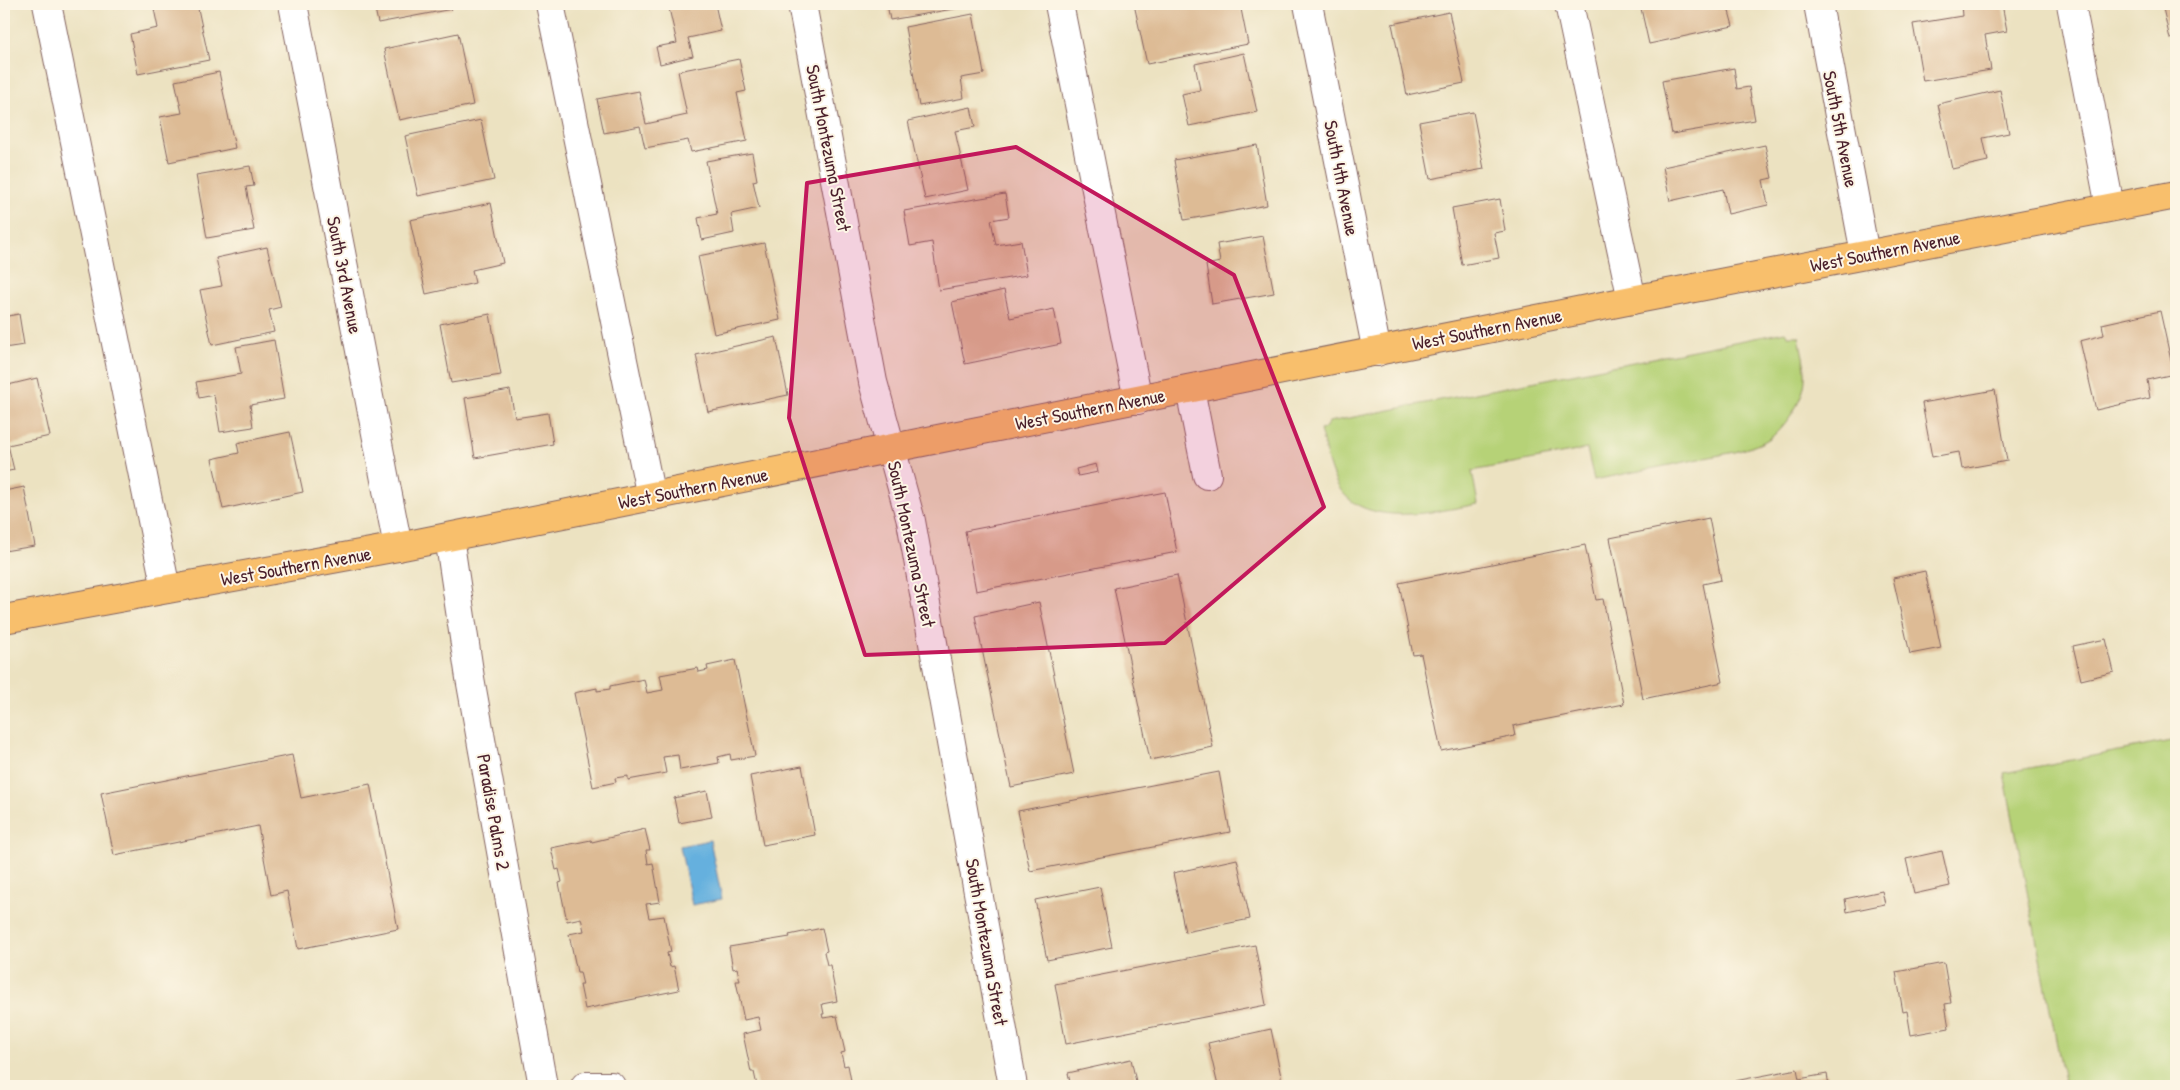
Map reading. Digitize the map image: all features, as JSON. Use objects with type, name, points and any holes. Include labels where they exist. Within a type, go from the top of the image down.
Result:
[{"type":"main road","name":"West Southern Avenue","points":[[4,619],[398,547],[1632,300],[2176,195]]},
{"type":"street","points":[[46,4],[166,589]]},
{"type":"street","name":"South 3rd Avenue","points":[[294,4],[398,547]]},
{"type":"street","points":[[550,4],[651,497]]},
{"type":"street","name":"South Montezuma Street","points":[[802,4],[873,382],[912,522],[1014,1086]]},
{"type":"street","points":[[1059,4],[1138,400]]},
{"type":"street","name":"South 4th Avenue","points":[[1308,4],[1376,352]]},
{"type":"street","points":[[1569,4],[1632,300]]},
{"type":"street","name":"South 5th Avenue","points":[[1818,4],[1865,254]]},
{"type":"street","points":[[2070,4],[2110,207]]},
{"type":"street","points":[[1190,389],[1208,475]]},
{"type":"street","name":"Paradise Palms 2","points":[[449,536],[470,678],[543,1086]]},
{"type":"street","points":[[586,1086],[611,1086]]},
{"type":"highlighted area","points":[[1016,147],[1234,275],[1324,507],[1165,643],[865,655],[789,418],[807,183]]},
{"type":"green space","points":[[1785,332],[1788,336],[1799,336],[1805,373],[1802,394],[1790,417],[1774,435],[1761,443],[1735,452],[1594,480],[1587,449],[1472,471],[1478,504],[1422,513],[1382,513],[1364,508],[1349,499],[1337,484],[1329,464],[1320,430],[1324,429],[1329,422]]},
{"type":"green space","points":[[2176,740],[2176,1086],[2065,1086],[2004,773]]},
{"type":"water","points":[[710,840],[722,899],[692,905],[680,846]]},
{"type":"building","points":[[153,4],[197,4],[209,60],[138,74],[130,34],[158,28]]},
{"type":"building","points":[[374,4],[451,4],[452,9],[378,23]]},
{"type":"building","points":[[668,4],[715,4],[721,31],[688,38],[693,56],[660,64],[656,47],[677,43]]},
{"type":"building","points":[[887,4],[976,4],[976,5],[890,20]]},
{"type":"building","points":[[1134,4],[1240,4],[1248,44],[1147,64]]},
{"type":"building","points":[[1640,4],[1727,4],[1733,26],[1649,44]]},
{"type":"building","points":[[1961,4],[2002,4],[2007,31],[1985,35],[1991,70],[1923,81],[1913,24],[1962,16]]},
{"type":"building","points":[[2162,4],[2176,4],[2176,38],[2170,39]]},
{"type":"building","points":[[1449,12],[1464,83],[1407,95],[1392,24]]},
{"type":"building","points":[[973,14],[984,74],[961,78],[964,98],[919,106],[905,27]]},
{"type":"building","points":[[458,33],[473,105],[399,120],[384,49]]},
{"type":"building","points":[[1244,53],[1257,112],[1189,126],[1182,94],[1200,90],[1195,64]]},
{"type":"building","points":[[739,59],[746,91],[737,93],[747,141],[691,152],[688,140],[645,148],[640,126],[604,133],[597,99],[639,91],[646,124],[687,115],[678,71]]},
{"type":"building","points":[[1734,68],[1737,89],[1749,87],[1755,120],[1672,134],[1662,81]]},
{"type":"building","points":[[219,72],[235,148],[169,162],[160,117],[182,113],[175,81]]},
{"type":"building","points":[[2000,90],[2009,133],[1983,138],[1988,161],[1952,169],[1938,104]]},
{"type":"building","points":[[971,107],[975,127],[955,131],[968,190],[925,199],[908,121]]},
{"type":"building","points":[[1473,112],[1484,169],[1430,179],[1419,122]]},
{"type":"building","points":[[481,120],[494,180],[418,196],[405,136]]},
{"type":"building","points":[[1257,145],[1267,205],[1184,220],[1174,160]]},
{"type":"building","points":[[1765,145],[1772,178],[1763,180],[1768,205],[1728,214],[1723,189],[1670,201],[1663,167]]},
{"type":"building","points":[[752,153],[757,180],[753,181],[759,208],[731,214],[734,233],[702,240],[698,218],[717,214],[706,161]]},
{"type":"building","points":[[250,166],[254,186],[246,187],[254,230],[207,238],[196,175]]},
{"type":"building","points":[[1005,194],[1009,217],[991,220],[996,245],[1021,241],[1027,275],[939,290],[932,242],[910,246],[904,211]]},
{"type":"building","points":[[1500,199],[1505,231],[1494,233],[1499,258],[1462,265],[1452,208]]},
{"type":"building","points":[[491,203],[503,263],[472,270],[475,283],[426,294],[410,220]]},
{"type":"building","points":[[1263,236],[1274,293],[1212,304],[1206,265],[1220,262],[1217,244]]},
{"type":"building","points":[[764,243],[780,320],[714,334],[698,256]]},
{"type":"building","points":[[267,247],[281,307],[269,310],[274,332],[212,345],[200,290],[222,286],[216,258]]},
{"type":"building","points":[[1004,290],[1010,318],[1054,309],[1061,344],[965,364],[952,302]]},
{"type":"building","points":[[4,299],[8,316],[19,314],[24,345],[4,348]]},
{"type":"building","points":[[2160,311],[2174,374],[2147,380],[2150,398],[2096,410],[2080,341],[2104,335],[2102,324]]},
{"type":"building","points":[[490,314],[501,375],[451,383],[440,324]]},
{"type":"building","points":[[776,337],[788,395],[708,412],[696,355]]},
{"type":"building","points":[[274,340],[284,399],[250,405],[253,427],[220,432],[214,395],[199,398],[196,382],[241,374],[236,347]]},
{"type":"building","points":[[37,378],[50,436],[8,445],[14,470],[4,472],[4,386]]},
{"type":"building","points":[[510,390],[515,418],[548,413],[553,444],[475,458],[465,398]]},
{"type":"building","points":[[1995,390],[2007,461],[1962,469],[1959,452],[1932,457],[1922,403]]},
{"type":"building","points":[[290,432],[303,492],[223,509],[212,459],[239,453],[237,443]]},
{"type":"building","points":[[1096,464],[1098,472],[1078,476],[1076,469]]},
{"type":"building","points":[[24,487],[35,546],[4,551],[4,491]]},
{"type":"building","points":[[1165,492],[1177,552],[976,591],[965,531]]},
{"type":"building","points":[[1709,518],[1721,580],[1703,584],[1723,682],[1643,699],[1610,538]]},
{"type":"building","points":[[1585,545],[1596,600],[1603,599],[1624,704],[1513,726],[1515,736],[1441,751],[1421,654],[1413,655],[1399,583]]},
{"type":"building","points":[[1925,571],[1941,648],[1910,654],[1893,578]]},
{"type":"building","points":[[1177,575],[1213,747],[1150,760],[1114,588]]},
{"type":"building","points":[[1039,602],[1074,774],[1011,787],[975,616]]},
{"type":"building","points":[[2106,639],[2114,672],[2081,680],[2073,646]]},
{"type":"building","points":[[735,660],[755,756],[731,760],[730,754],[718,757],[719,763],[680,770],[678,755],[663,757],[666,773],[628,780],[628,776],[615,778],[616,782],[593,787],[574,693],[597,688],[597,691],[610,689],[610,686],[644,679],[647,693],[663,690],[660,675],[698,668],[699,672],[708,670],[707,666]]},
{"type":"building","points":[[292,755],[301,798],[370,784],[398,929],[298,949],[287,891],[271,895],[258,826],[114,855],[101,793]]},
{"type":"building","points":[[802,766],[815,835],[763,845],[750,776]]},
{"type":"building","points":[[1219,772],[1230,832],[1030,871],[1018,811]]},
{"type":"building","points":[[707,791],[712,817],[679,823],[674,798]]},
{"type":"building","points":[[645,829],[650,850],[646,850],[648,864],[653,863],[660,902],[646,904],[649,918],[664,916],[671,952],[667,953],[670,967],[674,966],[679,990],[585,1009],[580,985],[583,985],[580,972],[577,972],[569,934],[584,931],[581,918],[567,921],[559,883],[562,882],[559,869],[556,870],[551,848],[591,840],[592,842]]},
{"type":"building","points":[[1942,851],[1950,886],[1914,894],[1906,859]]},
{"type":"building","points":[[1237,859],[1250,919],[1185,932],[1173,873]]},
{"type":"building","points":[[1100,887],[1112,947],[1047,960],[1035,900]]},
{"type":"building","points":[[1882,891],[1885,904],[1847,912],[1845,899]]},
{"type":"building","points":[[822,928],[827,951],[824,952],[827,965],[830,965],[837,1001],[822,1004],[824,1014],[822,1014],[823,1018],[837,1016],[845,1052],[841,1053],[844,1066],[848,1065],[852,1086],[757,1086],[754,1072],[751,1072],[743,1034],[761,1030],[758,1017],[744,1020],[736,981],[740,981],[737,968],[733,969],[729,947],[790,937],[789,935]]},
{"type":"building","points":[[1255,945],[1266,1005],[1066,1044],[1055,984]]},
{"type":"building","points":[[1944,963],[1951,1003],[1945,1004],[1949,1028],[1911,1035],[1907,1011],[1903,1012],[1896,972]]},
{"type":"building","points":[[1271,1029],[1283,1086],[1218,1086],[1208,1043]]},
{"type":"building","points":[[1131,1059],[1137,1086],[1071,1086],[1068,1073]]},
{"type":"building","points":[[1797,1069],[1799,1079],[1827,1074],[1829,1086],[1709,1086]]}]
